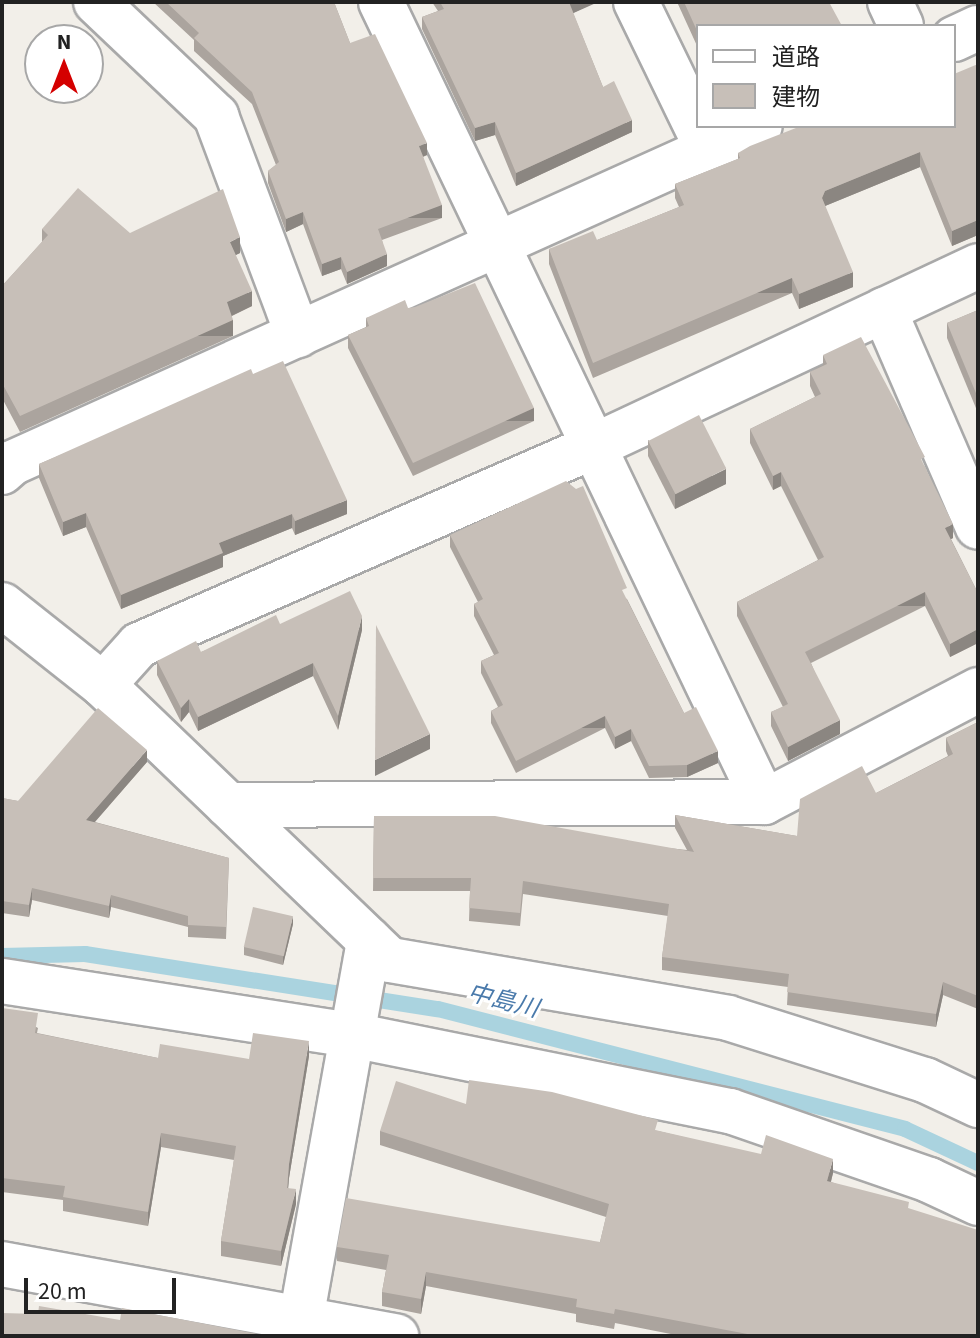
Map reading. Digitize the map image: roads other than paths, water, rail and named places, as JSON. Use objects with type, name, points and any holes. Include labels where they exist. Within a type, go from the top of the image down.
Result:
[{"type":"street","points":[[96,2],[216,116],[298,335]]},
{"type":"street","points":[[381,2],[500,244],[764,802]]},
{"type":"street","points":[[636,2],[696,125]]},
{"type":"street","points":[[890,2],[900,24]]},
{"type":"street","points":[[956,38],[978,28]]},
{"type":"street","points":[[697,128],[708,150]]},
{"type":"street","points":[[2,472],[12,463],[756,128]]},
{"type":"street","points":[[103,685],[139,645],[594,446],[978,266]]},
{"type":"street","points":[[884,310],[978,527]]},
{"type":"street","points":[[2,605],[103,685],[390,960],[728,1018],[925,1080],[978,1105]]},
{"type":"street","points":[[228,805],[764,802],[978,690]]},
{"type":"street","points":[[299,1327],[369,940]]},
{"type":"street","points":[[2,981],[356,1010],[730,1111],[929,1180],[978,1203]]},
{"type":"street","points":[[2,1264],[299,1327],[396,1336]]},
{"type":"waterway","name":"中島川","points":[[2,956],[85,954],[438,1009],[905,1129],[978,1163]]}]
